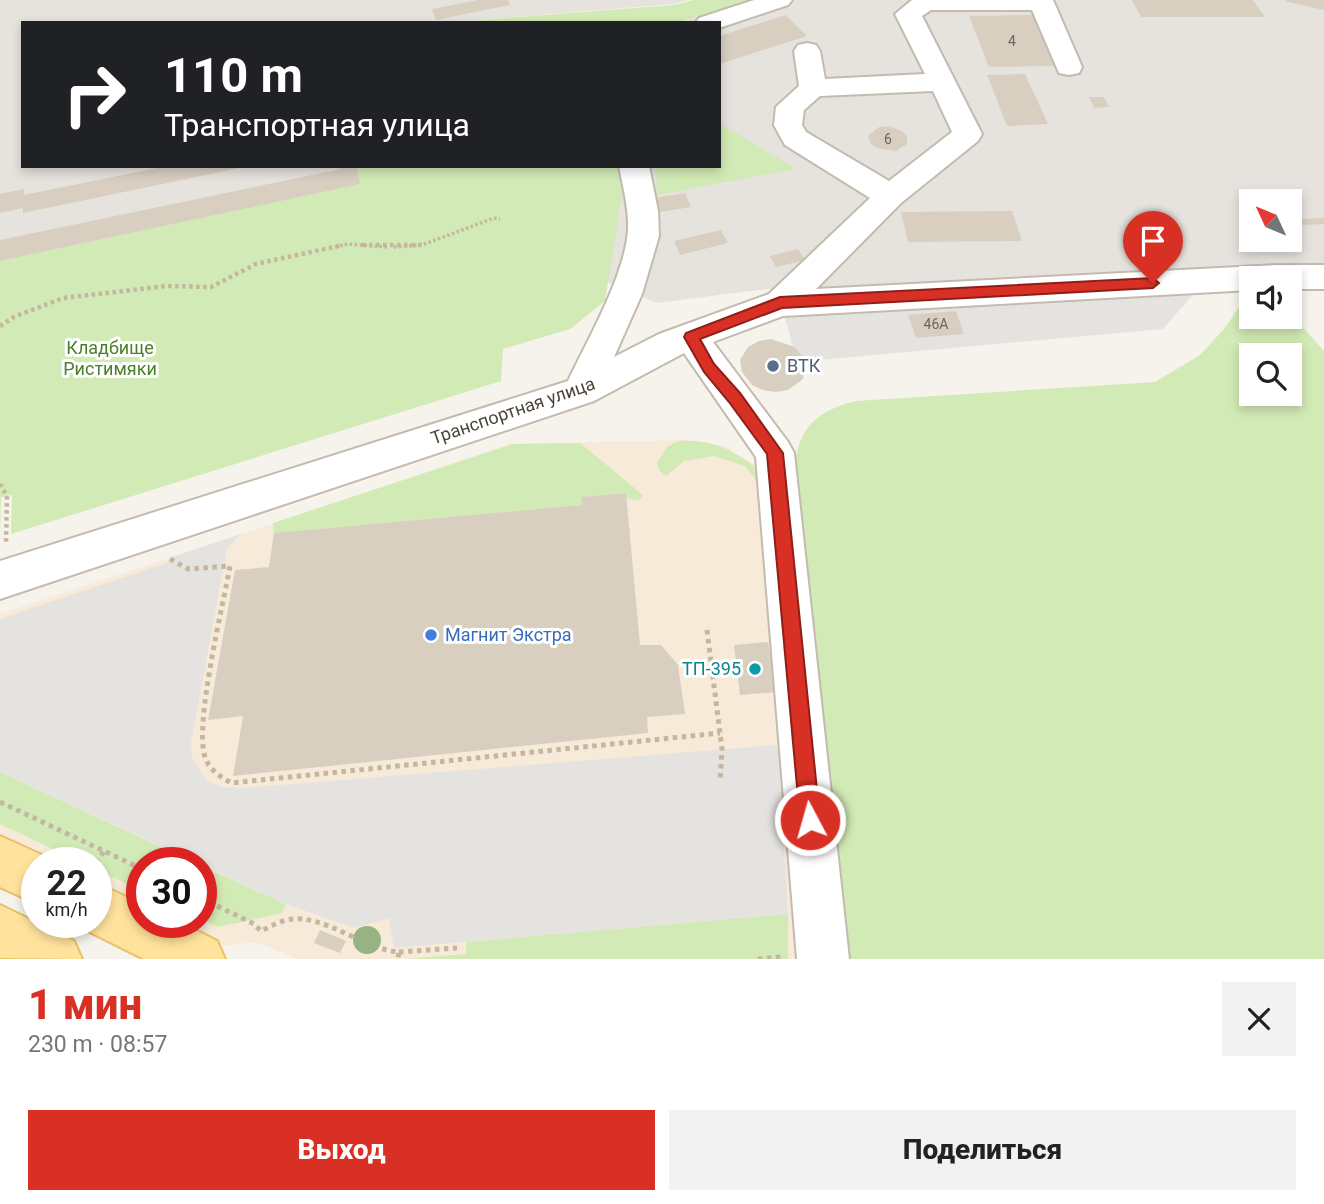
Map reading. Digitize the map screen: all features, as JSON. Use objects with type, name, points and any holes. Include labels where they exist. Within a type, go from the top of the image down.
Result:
[{"type":"main road","points":[[0,861],[21,871]]},
{"type":"main road","points":[[112,916],[199,959]]},
{"type":"main road","points":[[0,931],[56,959]]},
{"type":"street","points":[[714,21],[779,0]]},
{"type":"street","points":[[780,303],[890,196],[968,134],[908,14],[925,3],[1042,2],[1069,67]]},
{"type":"street","points":[[807,51],[813,88]]},
{"type":"street","points":[[890,196],[795,138],[788,125],[790,107],[813,88],[942,82]]},
{"type":"street","points":[[580,391],[610,328],[643,234],[634,168]]},
{"type":"street","name":"Транспортная улица","points":[[0,580],[580,391],[671,344],[780,303],[1275,277],[1324,277]]},
{"type":"street","points":[[691,337],[709,368],[735,397],[775,453],[805,958]]},
{"type":"path","points":[[0,327],[15,317],[63,298],[167,286],[211,287],[256,264],[348,244],[390,247],[422,245],[494,218],[500,219]]},
{"type":"path","points":[[0,484],[7,496],[6,543]]},
{"type":"path","points":[[165,561],[172,559],[188,569],[230,566],[220,640],[202,724],[202,751],[210,770],[231,783],[720,733]]},
{"type":"path","points":[[707,630],[722,749],[720,782]]},
{"type":"path","points":[[0,802],[96,847]]},
{"type":"path","points":[[217,906],[254,924],[261,931],[289,919],[310,920],[382,953],[399,956],[457,948]]},
{"type":"path","points":[[758,959],[805,958]]},
{"type":"shaded area","points":[[0,0],[690,0],[673,4],[465,21],[21,21],[21,168],[356,168],[360,184],[0,261]]},
{"type":"shaded area","points":[[753,0],[1324,0],[1324,266],[1239,266],[758,290],[657,303],[607,282],[624,183],[620,168],[721,168],[721,21],[684,21]]},
{"type":"shaded area","points":[[1206,280],[1163,329],[797,362],[781,303]]},
{"type":"shaded area","points":[[687,440],[725,446],[763,475],[802,959],[298,959],[256,942],[211,947],[193,938],[217,938],[217,847],[126,847],[126,904],[112,898],[112,847],[21,847],[21,853],[0,843],[0,614],[512,444]]},
{"type":"shaded area","points":[[241,534],[227,549],[191,743],[192,758],[208,782],[223,787],[241,788],[778,745],[788,914],[394,948],[389,918],[354,928],[286,904],[217,872],[217,847],[162,847],[0,772],[0,619],[172,561],[172,557]]},
{"type":"green space","points":[[694,0],[752,0],[683,21],[467,21],[673,5]]},
{"type":"green space","points":[[721,124],[796,169],[657,195],[656,168],[721,168]]},
{"type":"green space","name":"Кладбище Ристимяки","points":[[356,168],[619,168],[624,183],[605,301],[570,329],[503,349],[501,381],[11,534],[12,495],[1,497],[0,537],[0,261],[359,184]]},
{"type":"green space","points":[[1239,307],[1239,329],[1302,329],[1302,326],[1324,351],[1324,959],[844,959],[793,483],[797,452],[807,428],[826,412],[856,401],[1155,382],[1200,355],[1224,329]]},
{"type":"green space","points":[[678,441],[709,443],[735,453],[753,465],[758,483],[745,466],[714,456],[684,461],[666,476],[659,470],[657,462],[667,447]]},
{"type":"green space","points":[[580,443],[643,495],[639,500],[627,499],[625,493],[582,497],[582,505],[274,533],[273,523],[512,444]]},
{"type":"green space","points":[[0,772],[161,847],[126,847],[126,883],[112,877],[112,847],[48,847],[0,824]]},
{"type":"green space","points":[[217,873],[286,904],[282,913],[218,927]]},
{"type":"green space","points":[[788,914],[788,959],[407,959],[466,954],[466,942]]},
{"type":"building","points":[[478,0],[508,0],[510,5],[436,20],[432,9]]},
{"type":"building","points":[[1132,0],[1253,0],[1265,17],[1141,17]]},
{"type":"building","points":[[1286,0],[1324,0],[1324,10],[1285,1]]},
{"type":"building","points":[[786,15],[807,36],[721,63],[721,35]]},
{"type":"building","points":[[1033,15],[1057,66],[989,67],[969,16]]},
{"type":"building","points":[[1025,74],[1048,124],[1007,126],[987,75]]},
{"type":"building","points":[[1089,97],[1104,97],[1109,107],[1094,108]]},
{"type":"building","points":[[889,126],[902,131],[907,137],[907,144],[896,151],[877,148],[871,144],[868,136],[879,127]]},
{"type":"building","points":[[157,168],[239,168],[23,213],[23,208],[0,213],[0,194],[24,189],[24,195]]},
{"type":"building","points":[[356,168],[360,184],[0,261],[0,240]]},
{"type":"building","points":[[685,193],[691,207],[660,212],[654,198]]},
{"type":"building","points":[[1012,211],[1022,241],[908,242],[901,212]]},
{"type":"building","points":[[1324,218],[1324,224],[1302,225],[1302,219]]},
{"type":"building","points":[[721,230],[728,243],[680,255],[674,241]]},
{"type":"building","points":[[798,249],[805,260],[776,267],[770,256]]},
{"type":"building","points":[[956,311],[964,334],[916,338],[908,315]]},
{"type":"building","name":"ВТК","points":[[771,339],[795,347],[806,361],[803,379],[788,390],[763,390],[752,385],[742,372],[740,360],[748,347]]},
{"type":"building","name":"Магнит Экстра","points":[[626,493],[640,645],[661,645],[678,665],[685,714],[647,717],[648,733],[233,776],[243,716],[208,720],[235,570],[269,567],[274,533],[582,505],[581,497]]},
{"type":"building","name":"ТП-395","points":[[768,642],[776,692],[740,695],[734,645]]},
{"type":"building","points":[[320,930],[346,941],[340,953],[314,943]]},
{"type":"place","name":"ВТК","points":[[773,366]]},
{"type":"place","name":"Магнит Экстра","points":[[431,635]]},
{"type":"place","name":"ТП-395","points":[[755,669]]},
{"type":"route","points":[[810,820],[775,453],[735,397],[709,368],[691,337],[780,303],[1153,283]]}]
